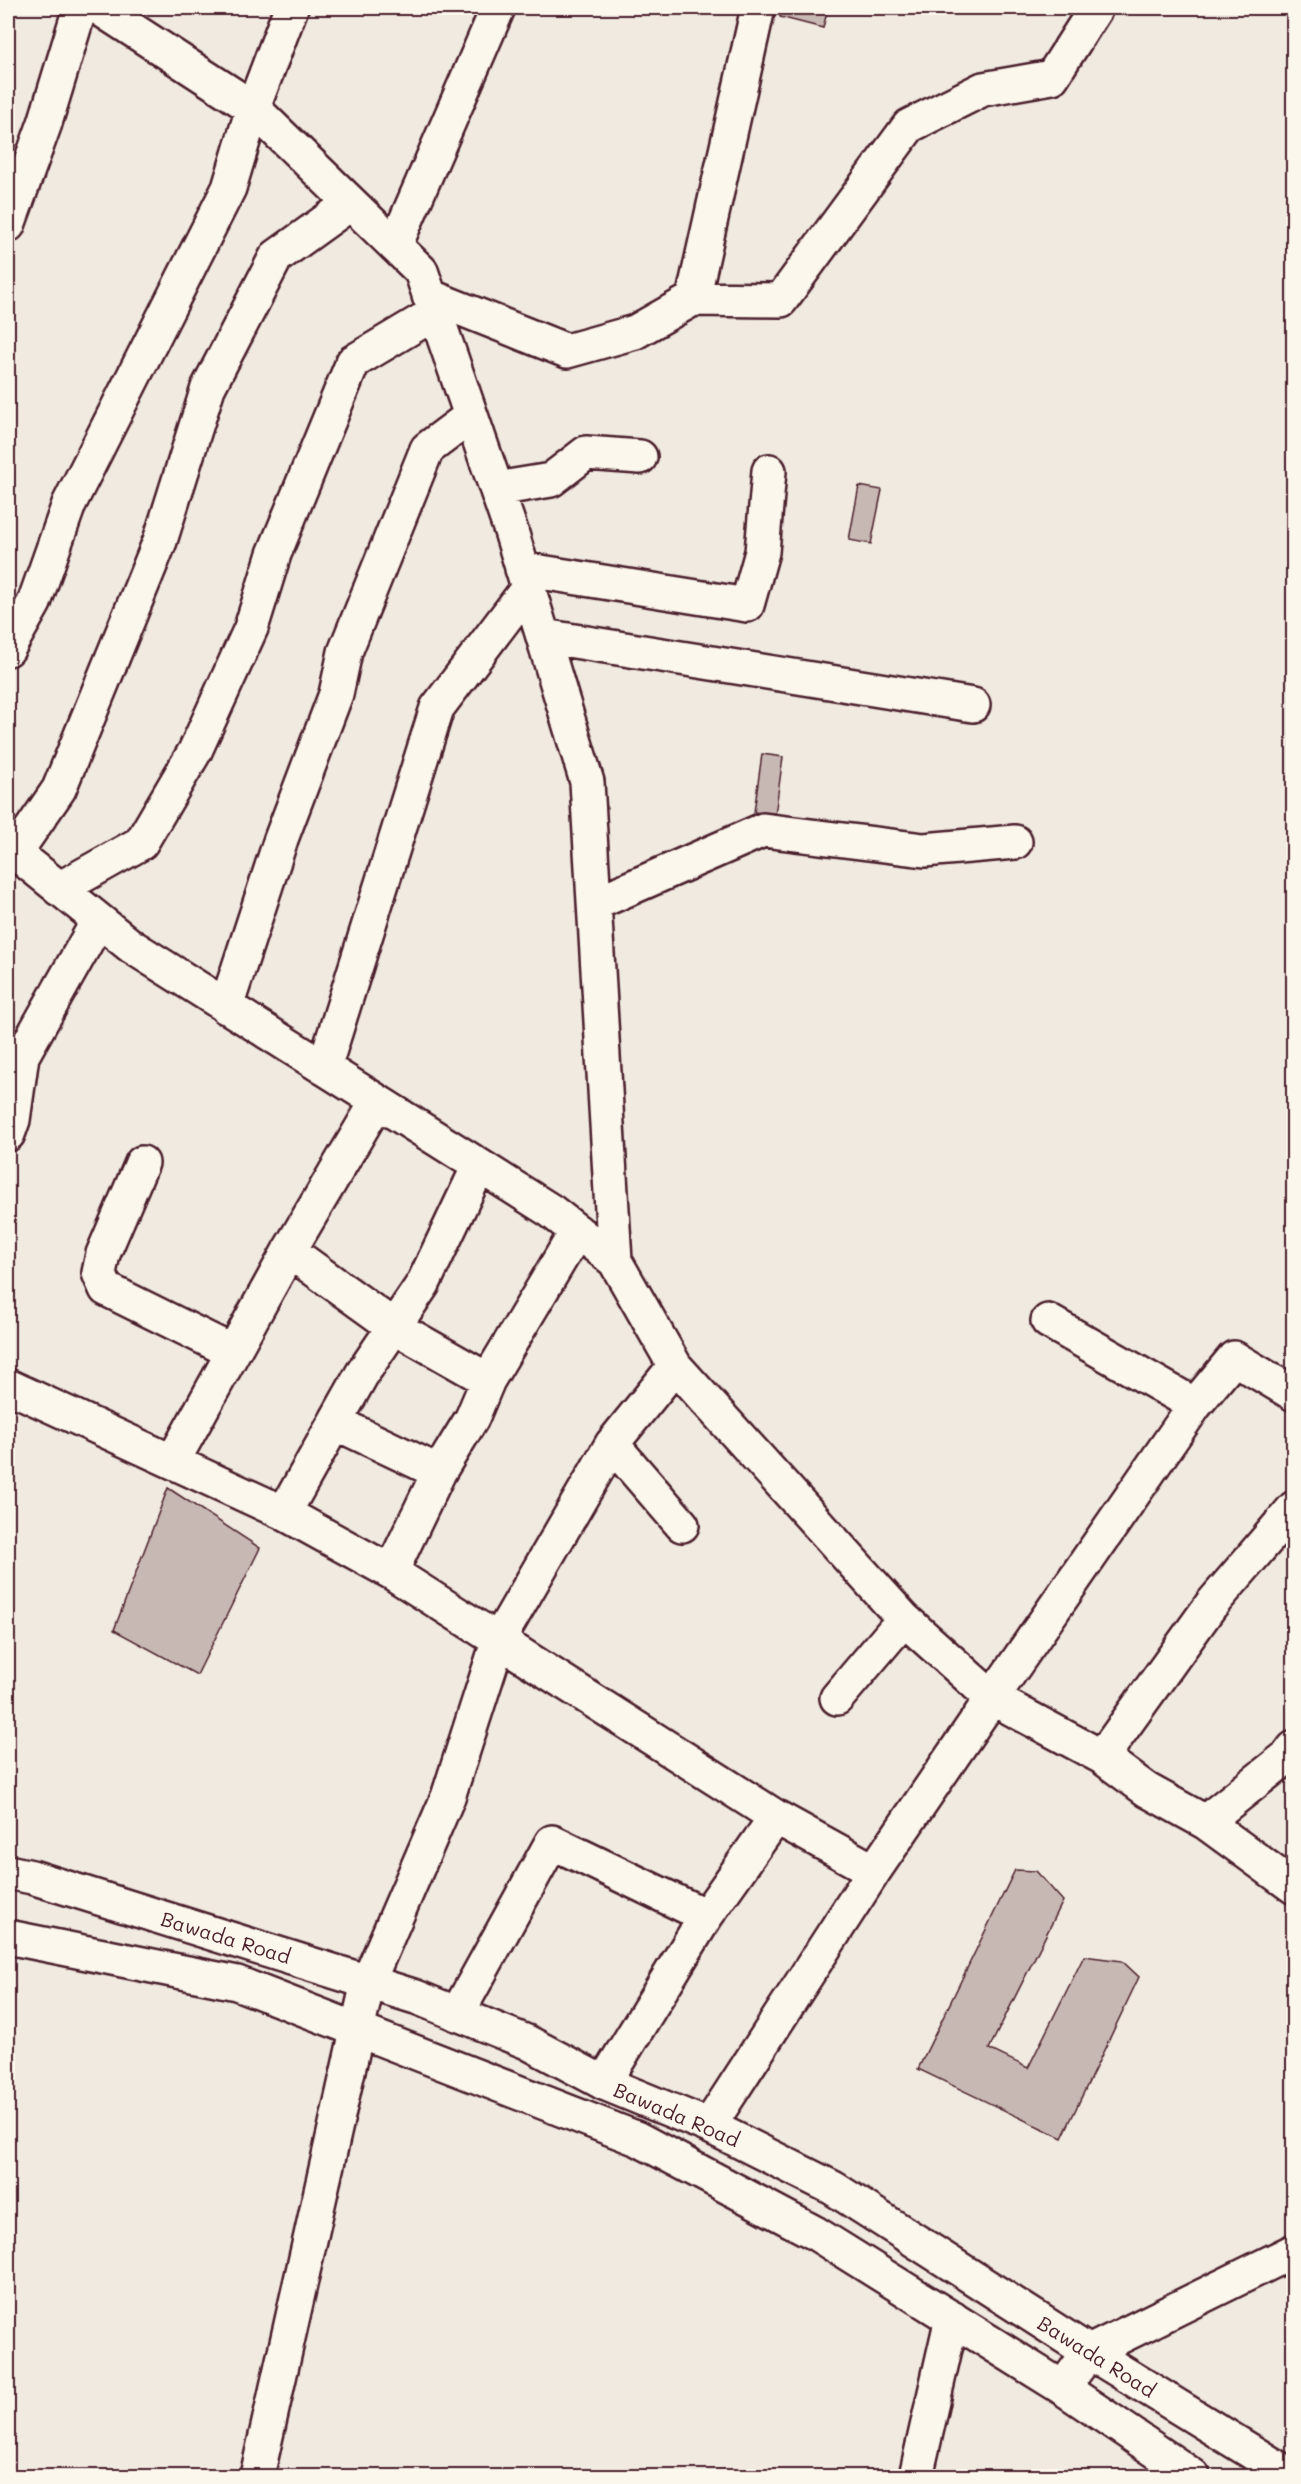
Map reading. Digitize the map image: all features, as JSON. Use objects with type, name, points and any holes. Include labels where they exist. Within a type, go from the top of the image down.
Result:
[{"type":"street","points":[[8,225],[45,123],[80,8]]},
{"type":"street","points":[[99,8],[253,108],[420,271],[497,489],[587,782],[596,903],[615,1261]]},
{"type":"street","points":[[8,649],[34,603],[69,504],[229,188],[253,108],[291,8]]},
{"type":"street","points":[[395,246],[498,8]]},
{"type":"street","points":[[693,299],[758,8]]},
{"type":"street","points":[[432,304],[567,351],[635,332],[693,299],[781,300],[909,126],[983,89],[1052,77],[1096,8]]},
{"type":"street","points":[[351,204],[276,257],[208,388],[160,541],[59,789],[11,850],[131,946],[551,1211],[615,1261],[675,1366],[904,1619],[992,1698],[1102,1757],[1147,1790],[1205,1822],[1293,1887]]},
{"type":"street","points":[[59,889],[141,843],[195,752],[251,628],[274,554],[352,362],[432,304]]},
{"type":"street","points":[[226,1006],[281,839],[336,694],[345,652],[427,449],[471,416]]},
{"type":"street","points":[[497,489],[551,480],[586,453],[639,457]]},
{"type":"street","points":[[525,578],[747,605],[762,552],[769,471]]},
{"type":"street","points":[[324,1068],[437,708],[525,578]]},
{"type":"street","points":[[543,636],[973,705]]},
{"type":"street","points":[[596,903],[763,830],[924,850],[1015,842]]},
{"type":"street","points":[[8,1134],[13,1120],[22,1056],[98,921]]},
{"type":"street","points":[[173,1461],[289,1251],[377,1102]]},
{"type":"street","points":[[142,1163],[103,1254],[99,1273],[106,1289],[233,1352]]},
{"type":"street","points":[[284,1513],[362,1374],[423,1284],[479,1166]]},
{"type":"street","points":[[391,1572],[439,1472],[472,1418],[488,1380],[577,1231]]},
{"type":"street","points":[[289,1251],[393,1326],[488,1380]]},
{"type":"street","points":[[1047,1321],[1196,1405]]},
{"type":"street","points":[[709,2126],[874,1871],[1196,1405],[1234,1358],[1293,1394]]},
{"type":"street","points":[[257,2476],[368,1982],[448,1797],[499,1639],[612,1444],[675,1366]]},
{"type":"street","points":[[8,1386],[284,1513],[391,1572],[776,1816],[874,1871]]},
{"type":"street","points":[[336,1422],[439,1472]]},
{"type":"street","points":[[612,1444],[682,1526]]},
{"type":"street","points":[[1102,1757],[1211,1605],[1293,1508]]},
{"type":"street","points":[[837,1698],[904,1619]]},
{"type":"street","points":[[1205,1822],[1288,1756],[1293,1748]]},
{"type":"street","points":[[604,2083],[706,1916],[776,1816]]},
{"type":"street","points":[[457,2014],[552,1842],[706,1916]]},
{"type":"street","name":"Bawada Road","points":[[8,1872],[32,1877],[416,1997],[527,2042],[604,2083],[709,2126],[834,2188],[1089,2352],[1291,2476]]},
{"type":"street","name":"Bawada Road","points":[[8,1937],[237,1983],[359,2028],[638,2139],[815,2233],[1063,2388],[1193,2476]]},
{"type":"street","points":[[1063,2388],[1089,2352],[1293,2251]]},
{"type":"street","points":[[916,2476],[952,2318]]},
{"type":"building","points":[[782,8],[828,8],[823,28],[780,17]]},
{"type":"building","points":[[859,486],[882,490],[871,544],[849,540]]},
{"type":"building","points":[[762,754],[783,757],[775,815],[754,812]]},
{"type":"building","points":[[168,1488],[260,1548],[197,1675],[114,1630]]},
{"type":"building","points":[[1015,1870],[1036,1871],[1063,1901],[989,2049],[1028,2068],[1084,1956],[1122,1961],[1139,1977],[1062,2138],[918,2069]]}]
